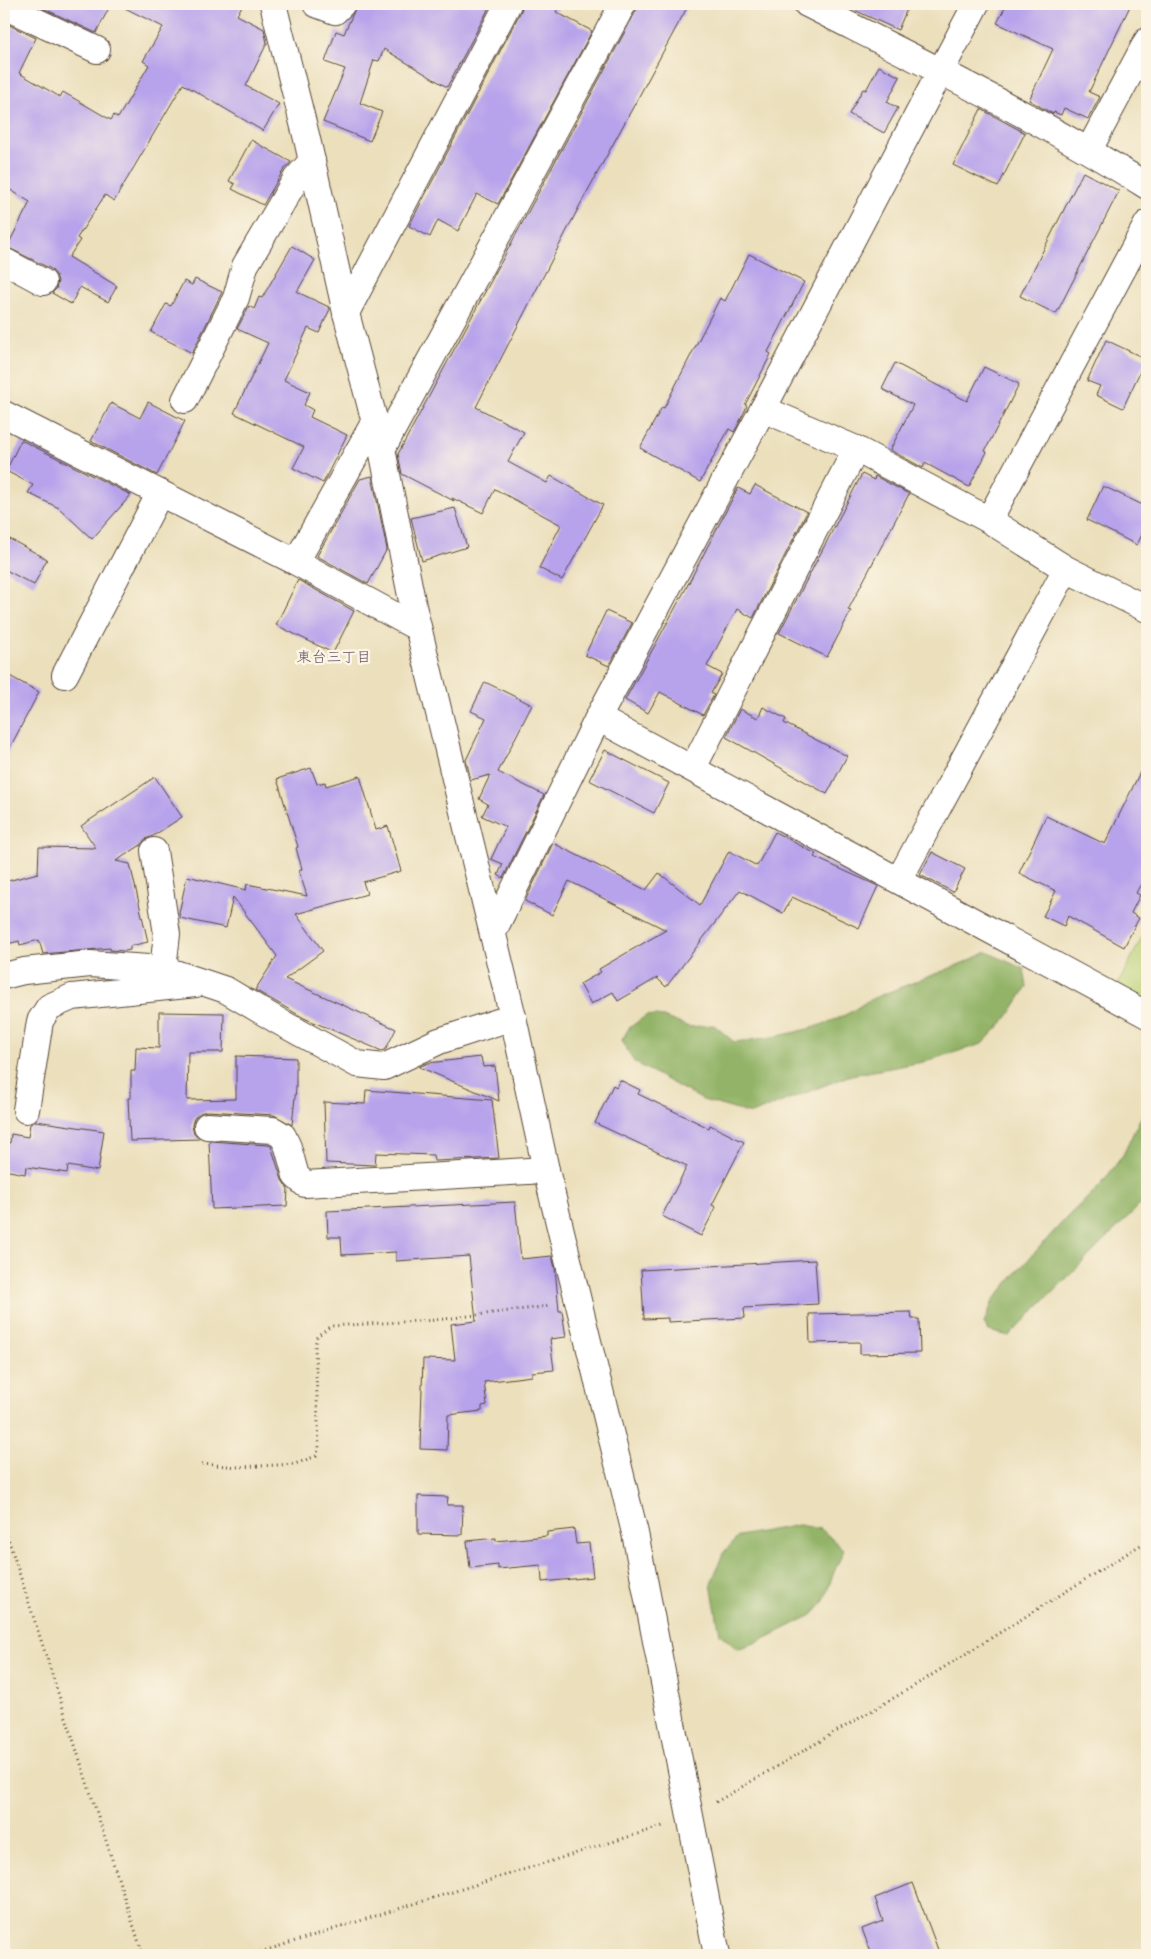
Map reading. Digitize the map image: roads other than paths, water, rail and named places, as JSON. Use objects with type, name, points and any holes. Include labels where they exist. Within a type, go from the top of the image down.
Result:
[{"type":"street","points":[[273,4],[312,161],[346,313],[382,449],[418,628],[493,932],[546,1170],[634,1533],[717,1955]]},
{"type":"street","points":[[316,4],[335,11],[342,4]]},
{"type":"street","points":[[346,313],[508,4]]},
{"type":"street","points":[[382,449],[623,4]]},
{"type":"street","points":[[807,4],[1090,150],[1147,186]]},
{"type":"street","points":[[493,932],[598,718],[763,410],[976,4]]},
{"type":"street","points":[[4,6],[97,50]]},
{"type":"street","points":[[1090,150],[1147,41]]},
{"type":"street","points":[[185,400],[236,298],[245,266],[296,180],[312,161]]},
{"type":"street","points":[[990,520],[1147,224]]},
{"type":"street","points":[[4,261],[43,282]]},
{"type":"street","points":[[763,410],[856,449],[990,520],[1066,569],[1147,610]]},
{"type":"street","points":[[296,562],[375,421]]},
{"type":"street","points":[[7,424],[160,493],[296,562],[418,628]]},
{"type":"street","points":[[693,768],[856,449]]},
{"type":"street","points":[[65,675],[160,493]]},
{"type":"street","points":[[899,880],[1066,569]]},
{"type":"street","points":[[598,718],[1147,1015]]},
{"type":"street","points":[[154,851],[168,934],[163,969]]},
{"type":"street","points":[[4,976],[24,971],[90,964],[163,969],[226,990],[357,1064],[384,1067],[439,1041],[513,1017]]},
{"type":"street","points":[[26,1110],[40,1021],[50,1007],[72,997],[204,983]]},
{"type":"street","points":[[207,1126],[273,1130],[282,1136],[288,1147],[296,1176],[306,1184],[546,1170]]},
{"type":"district","name":"東台三丁目","points":[[334,658]]}]
